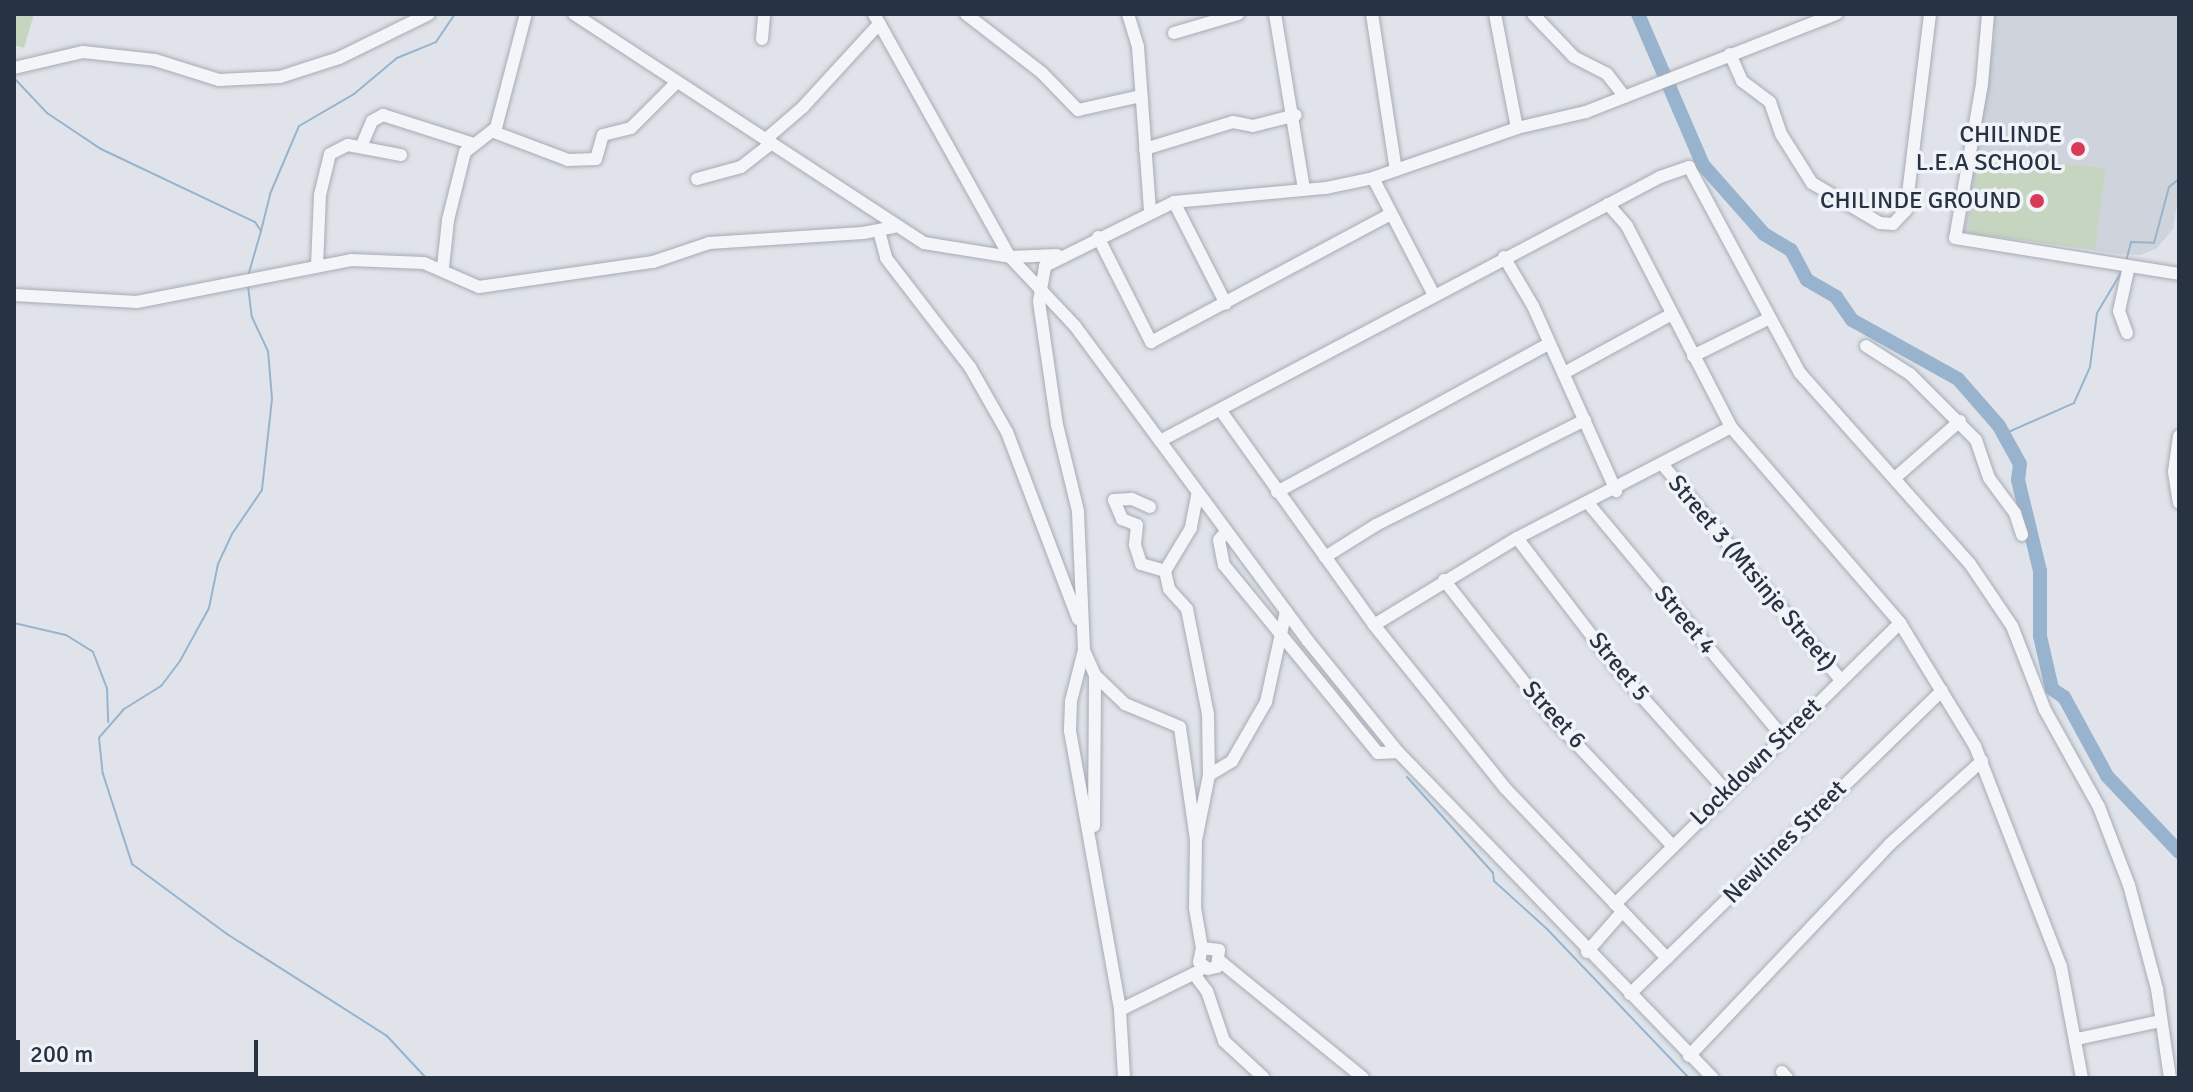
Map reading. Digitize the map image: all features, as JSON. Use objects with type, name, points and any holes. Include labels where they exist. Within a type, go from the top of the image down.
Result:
[{"type":"street","points":[[14,68],[83,52],[155,60],[219,80],[280,77],[339,58],[429,14]]},
{"type":"street","points":[[443,267],[465,152],[494,132],[526,14]]},
{"type":"street","points":[[574,14],[769,141],[893,227],[937,247],[1010,257],[1057,255]]},
{"type":"street","points":[[762,39],[764,14]]},
{"type":"street","points":[[966,14],[1042,73],[1078,110],[1141,96]]},
{"type":"street","points":[[1128,14],[1138,47],[1150,212]]},
{"type":"street","points":[[1174,33],[1238,14]]},
{"type":"street","points":[[1275,14],[1296,115],[1304,190]]},
{"type":"street","points":[[1372,14],[1396,170]]},
{"type":"street","points":[[1495,14],[1517,128]]},
{"type":"street","points":[[1533,14],[1574,57],[1607,74],[1625,97]]},
{"type":"street","points":[[1264,1078],[1224,1041],[1200,971],[1198,959],[1202,948],[1195,908],[1196,840],[1180,727],[1125,704],[1095,675],[1084,650],[1078,511],[1046,367],[1039,284],[1045,266],[1057,255],[1174,202],[1304,190],[1373,178],[1517,128],[1625,97],[1836,14]]},
{"type":"street","points":[[1730,54],[1742,81],[1770,102],[1781,134],[1812,183],[1880,223],[1893,224],[1906,210],[1930,14]]},
{"type":"street","points":[[1988,14],[1982,84],[1955,238],[2179,274]]},
{"type":"street","points":[[697,179],[741,167],[803,107],[876,19],[1010,257],[1039,284],[1286,611],[1398,752],[1587,952],[1713,1078]]},
{"type":"street","points":[[494,132],[568,160],[596,159],[603,135],[631,128],[676,83]]},
{"type":"street","points":[[361,147],[372,121],[383,115],[474,144]]},
{"type":"street","points":[[1145,149],[1233,122],[1253,126],[1296,115]]},
{"type":"street","points":[[317,266],[325,162],[337,148],[361,147],[401,155]]},
{"type":"street","points":[[1160,441],[1504,257],[1689,167],[1800,373],[1896,477],[1970,564],[2012,626],[2045,710],[2099,807],[2129,885],[2161,1021],[2170,1078]]},
{"type":"street","points":[[1373,178],[1434,295]]},
{"type":"street","points":[[1174,202],[1226,304]]},
{"type":"street","points":[[1608,204],[1627,226],[1670,315],[1731,427],[1900,623],[1982,761],[2061,967],[2082,1078]]},
{"type":"street","points":[[1098,237],[1142,332],[1151,342],[1391,214]]},
{"type":"street","points":[[14,295],[137,302],[317,266],[394,260],[443,267],[461,283],[479,287],[653,262],[709,243],[879,231],[893,227]]},
{"type":"street","points":[[879,231],[886,258],[970,367],[1007,432],[1081,625]]},
{"type":"street","points":[[1504,257],[1564,373],[1616,491]]},
{"type":"street","points":[[2127,333],[2119,311],[2129,266]]},
{"type":"street","points":[[1564,373],[1670,315]]},
{"type":"street","points":[[1693,356],[1770,318]]},
{"type":"street","points":[[1277,492],[1548,344]]},
{"type":"street","points":[[1866,346],[1910,374],[1976,440],[1989,478],[2015,513],[2022,535]]},
{"type":"street","points":[[1221,411],[1374,625],[1505,788],[1667,958]]},
{"type":"street","points":[[1325,557],[1376,525],[1585,420]]},
{"type":"street","points":[[1896,477],[1960,421]]},
{"type":"street","points":[[1374,625],[1517,538],[1616,491],[1731,427]]},
{"type":"street","points":[[2179,436],[2174,472],[2179,503]]},
{"type":"street","name":"Street 3 (Mtsinje Street)","points":[[1663,465],[1841,680]]},
{"type":"street","points":[[1196,840],[1209,775],[1208,714],[1187,609],[1169,589],[1165,571],[1191,528],[1197,496]]},
{"type":"street","points":[[1150,507],[1132,499],[1114,500],[1122,519],[1137,525],[1135,545],[1141,564],[1165,571]]},
{"type":"street","name":"Street 4","points":[[1588,503],[1782,736]]},
{"type":"street","points":[[1225,533],[1219,540],[1224,565],[1378,753],[1398,752]]},
{"type":"street","name":"Street 5","points":[[1517,538],[1617,669],[1726,791]]},
{"type":"street","name":"Street 6","points":[[1444,580],[1553,719],[1671,844]]},
{"type":"street","points":[[1209,775],[1232,761],[1248,739],[1266,702],[1286,611]]},
{"type":"street","name":"Lockdown Street","points":[[1587,952],[1618,908],[1671,844],[1900,623]]},
{"type":"street","points":[[1084,650],[1071,701],[1070,731],[1120,1010],[1124,1078]]},
{"type":"street","points":[[1091,849],[1095,675]]},
{"type":"street","name":"Newlines Street","points":[[1630,994],[1942,691]]},
{"type":"street","points":[[1689,1056],[1890,844],[1982,761]]},
{"type":"street","points":[[1202,948],[1217,948],[1221,962],[1363,1078]]},
{"type":"street","points":[[1120,1010],[1221,962]]},
{"type":"street","points":[[2077,1039],[2161,1021]]},
{"type":"shaded area","name":"CHILINDE L.E.A SCHOOL","points":[[1993,14],[2179,14],[2179,192],[2173,229],[2157,248],[2141,255],[2120,254],[1964,232],[1995,33]]},
{"type":"green space","points":[[14,14],[34,14],[24,48],[14,45]]},
{"type":"green space","name":"CHILINDE GROUND","points":[[1978,153],[2105,169],[2095,249],[1968,233]]},
{"type":"waterway","points":[[261,231],[270,194],[299,126],[354,94],[397,58],[436,42],[455,14]]},
{"type":"waterway","points":[[1638,14],[1703,165],[1764,234],[1791,250],[1807,280],[1836,297],[1852,320],[1958,379],[1999,426],[2020,464],[2018,480],[2040,571],[2040,636],[2052,689],[2064,697],[2107,776],[2179,852]]},
{"type":"waterway","points":[[14,78],[47,113],[101,149],[255,222],[261,231],[248,276]]},
{"type":"waterway","points":[[2126,261],[2131,242],[2154,243],[2169,187],[2179,179]]},
{"type":"waterway","points":[[2004,434],[2074,403],[2090,367],[2097,313],[2122,271]]},
{"type":"waterway","points":[[248,286],[252,317],[268,351],[272,399],[262,490],[232,534],[218,564],[209,608],[180,661],[161,686],[124,709],[99,738],[103,774],[132,864],[227,934],[387,1036],[426,1078]]},
{"type":"waterway","points":[[14,623],[66,635],[93,652],[107,688],[108,722]]},
{"type":"waterway","points":[[1407,777],[1493,873],[1494,881],[1548,930],[1689,1078]]},
{"type":"place","name":"CHILINDE L.E.A SCHOOL","points":[[2078,149]]},
{"type":"place","name":"CHILINDE GROUND","points":[[2037,201]]}]
